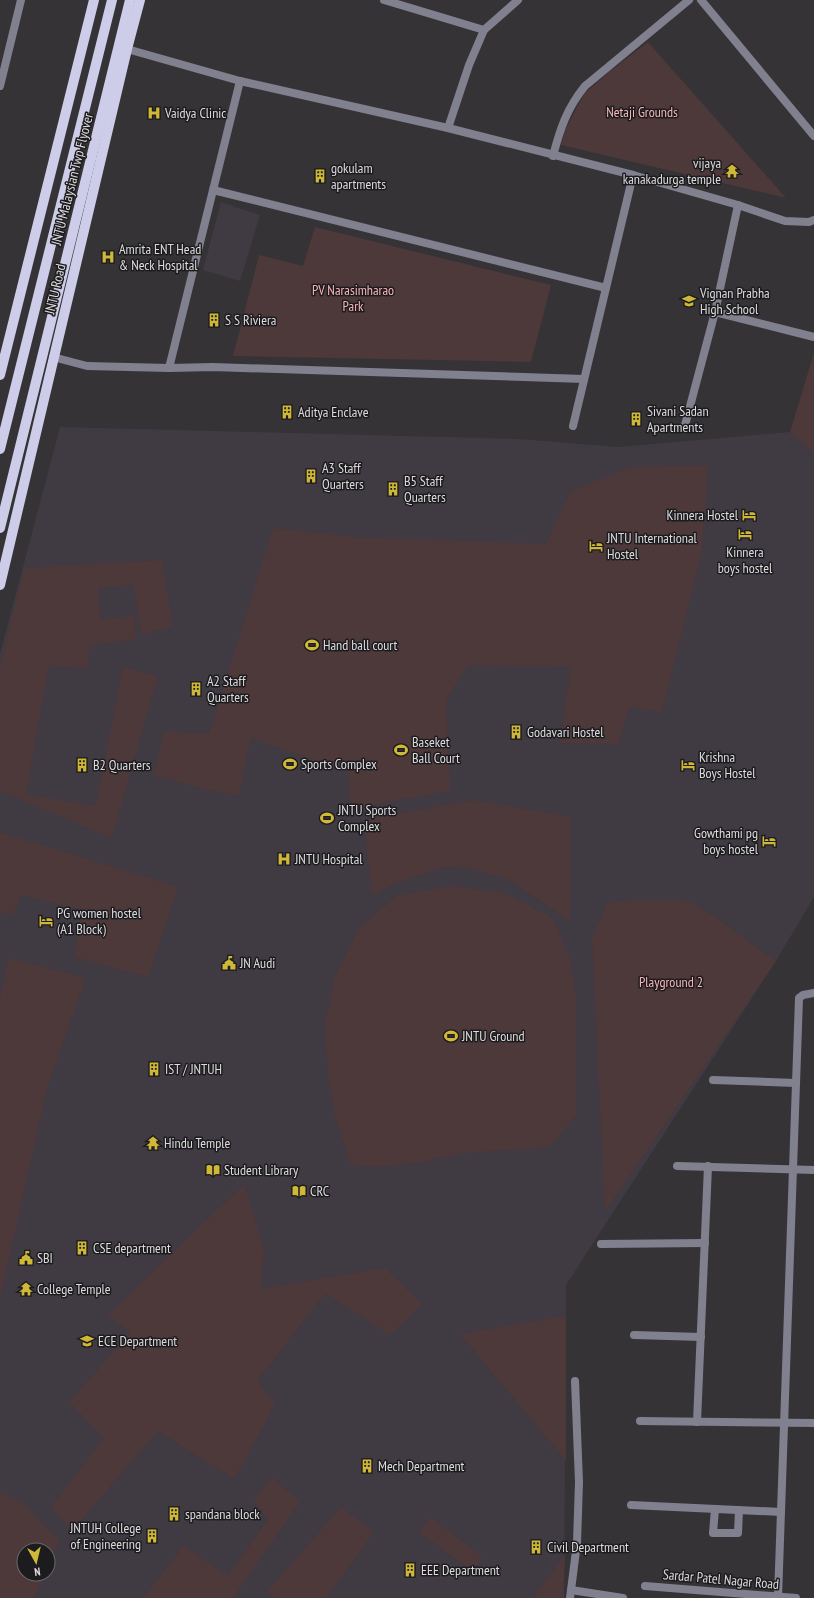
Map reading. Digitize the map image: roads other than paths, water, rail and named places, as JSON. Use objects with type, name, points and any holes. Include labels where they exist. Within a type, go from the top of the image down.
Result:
[{"type":"main road","points":[[0,371],[92,0]]},
{"type":"main road","name":"JNTU Malaysian Twp Flyover","points":[[0,449],[112,0]]},
{"type":"main road","name":"JNTU Malaysian Twp Flyover","points":[[0,528],[130,0]]},
{"type":"main road","name":"JNTU Road","points":[[0,585],[126,49],[140,0]]},
{"type":"street","points":[[0,86],[21,0]]},
{"type":"street","points":[[384,0],[484,30]]},
{"type":"street","points":[[448,128],[469,65],[484,30],[518,0]]},
{"type":"street","points":[[553,156],[560,129],[572,102],[585,86],[689,0]]},
{"type":"street","points":[[701,0],[814,136]]},
{"type":"street","points":[[126,49],[240,81],[448,128],[553,156],[633,175],[738,205],[785,221],[809,222],[814,220]]},
{"type":"street","points":[[169,368],[240,81]]},
{"type":"street","points":[[573,426],[633,175]]},
{"type":"street","points":[[212,190],[606,288]]},
{"type":"street","points":[[684,429],[715,312],[738,205]]},
{"type":"street","points":[[715,312],[814,337]]},
{"type":"street","points":[[53,357],[87,366],[169,368],[221,367],[584,379]]},
{"type":"street","points":[[778,1597],[799,998],[803,995],[814,993]]},
{"type":"street","points":[[713,1080],[796,1083]]},
{"type":"street","points":[[677,1166],[814,1170]]},
{"type":"street","points":[[697,1422],[708,1166]]},
{"type":"street","points":[[601,1244],[705,1244]]},
{"type":"street","points":[[634,1335],[701,1337]]},
{"type":"street","points":[[575,1381],[579,1482],[577,1543],[571,1594],[623,1598]]},
{"type":"street","points":[[640,1421],[814,1423]]},
{"type":"street","points":[[631,1505],[781,1512]]},
{"type":"street","points":[[715,1509],[713,1532],[738,1534],[739,1510]]},
{"type":"street","name":"Sardar Patel Nagar Road","points":[[645,1586],[796,1598]]},
{"type":"place","name":"Vaidya Clinic","points":[[154,113]]},
{"type":"place","name":"vijaya kanakadurga temple","points":[[732,171]]},
{"type":"place","name":"gokulam apartments","points":[[320,176]]},
{"type":"place","name":"Amrita ENT Head & Neck Hospital","points":[[108,257]]},
{"type":"place","name":"Vignan Prabha High School","points":[[689,301]]},
{"type":"place","name":"S S Riviera","points":[[214,320]]},
{"type":"place","name":"Aditya Enclave","points":[[287,412]]},
{"type":"place","name":"Sivani Sadan Apartments","points":[[636,419]]},
{"type":"place","name":"A3 Staff Quarters","points":[[311,476]]},
{"type":"place","name":"B5 Staff Quarters","points":[[393,489]]},
{"type":"place","name":"Kinnera Hostel","points":[[749,515]]},
{"type":"place","name":"Kinnera boys hostel","points":[[745,534]]},
{"type":"place","name":"JNTU International Hostel","points":[[596,546]]},
{"type":"place","name":"Hand ball court","points":[[312,645]]},
{"type":"place","name":"A2 Staff Quarters","points":[[196,689]]},
{"type":"place","name":"Godavari Hostel","points":[[516,732]]},
{"type":"place","name":"Baseket Ball Court","points":[[401,750]]},
{"type":"place","name":"Sports Complex","points":[[290,764]]},
{"type":"place","name":"B2 Quarters","points":[[82,765]]},
{"type":"place","name":"Krishna Boys Hostel","points":[[688,765]]},
{"type":"place","name":"JNTU Sports Complex","points":[[327,818]]},
{"type":"place","name":"Gowthami pg boys hostel","points":[[769,841]]},
{"type":"place","name":"JNTU Hospital","points":[[284,859]]},
{"type":"place","name":"PG women hostel (A1 Block)","points":[[46,921]]},
{"type":"place","name":"JN Audi","points":[[229,963]]},
{"type":"place","name":"JNTU Ground","points":[[451,1036]]},
{"type":"place","name":"IST / JNTUH","points":[[154,1069]]},
{"type":"place","name":"Hindu Temple","points":[[153,1143]]},
{"type":"place","name":"Student Library","points":[[213,1170]]},
{"type":"place","name":"CRC","points":[[299,1191]]},
{"type":"place","name":"CSE department","points":[[82,1248]]},
{"type":"place","name":"SBI","points":[[26,1258]]},
{"type":"place","name":"College Temple","points":[[26,1289]]},
{"type":"place","name":"ECE Department","points":[[87,1341]]},
{"type":"place","name":"Mech Department","points":[[367,1466]]},
{"type":"place","name":"spandana block","points":[[174,1514]]},
{"type":"place","name":"JNTUH College of Engineering","points":[[152,1536]]},
{"type":"place","name":"Civil Department","points":[[536,1547]]},
{"type":"place","name":"EEE Department","points":[[410,1570]]},
{"type":"park label","name":"Netaji Grounds","points":[[642,112]]},
{"type":"park label","name":"PV Narasimharao Park","points":[[353,298]]},
{"type":"park label","name":"Playground 2","points":[[671,982]]}]
